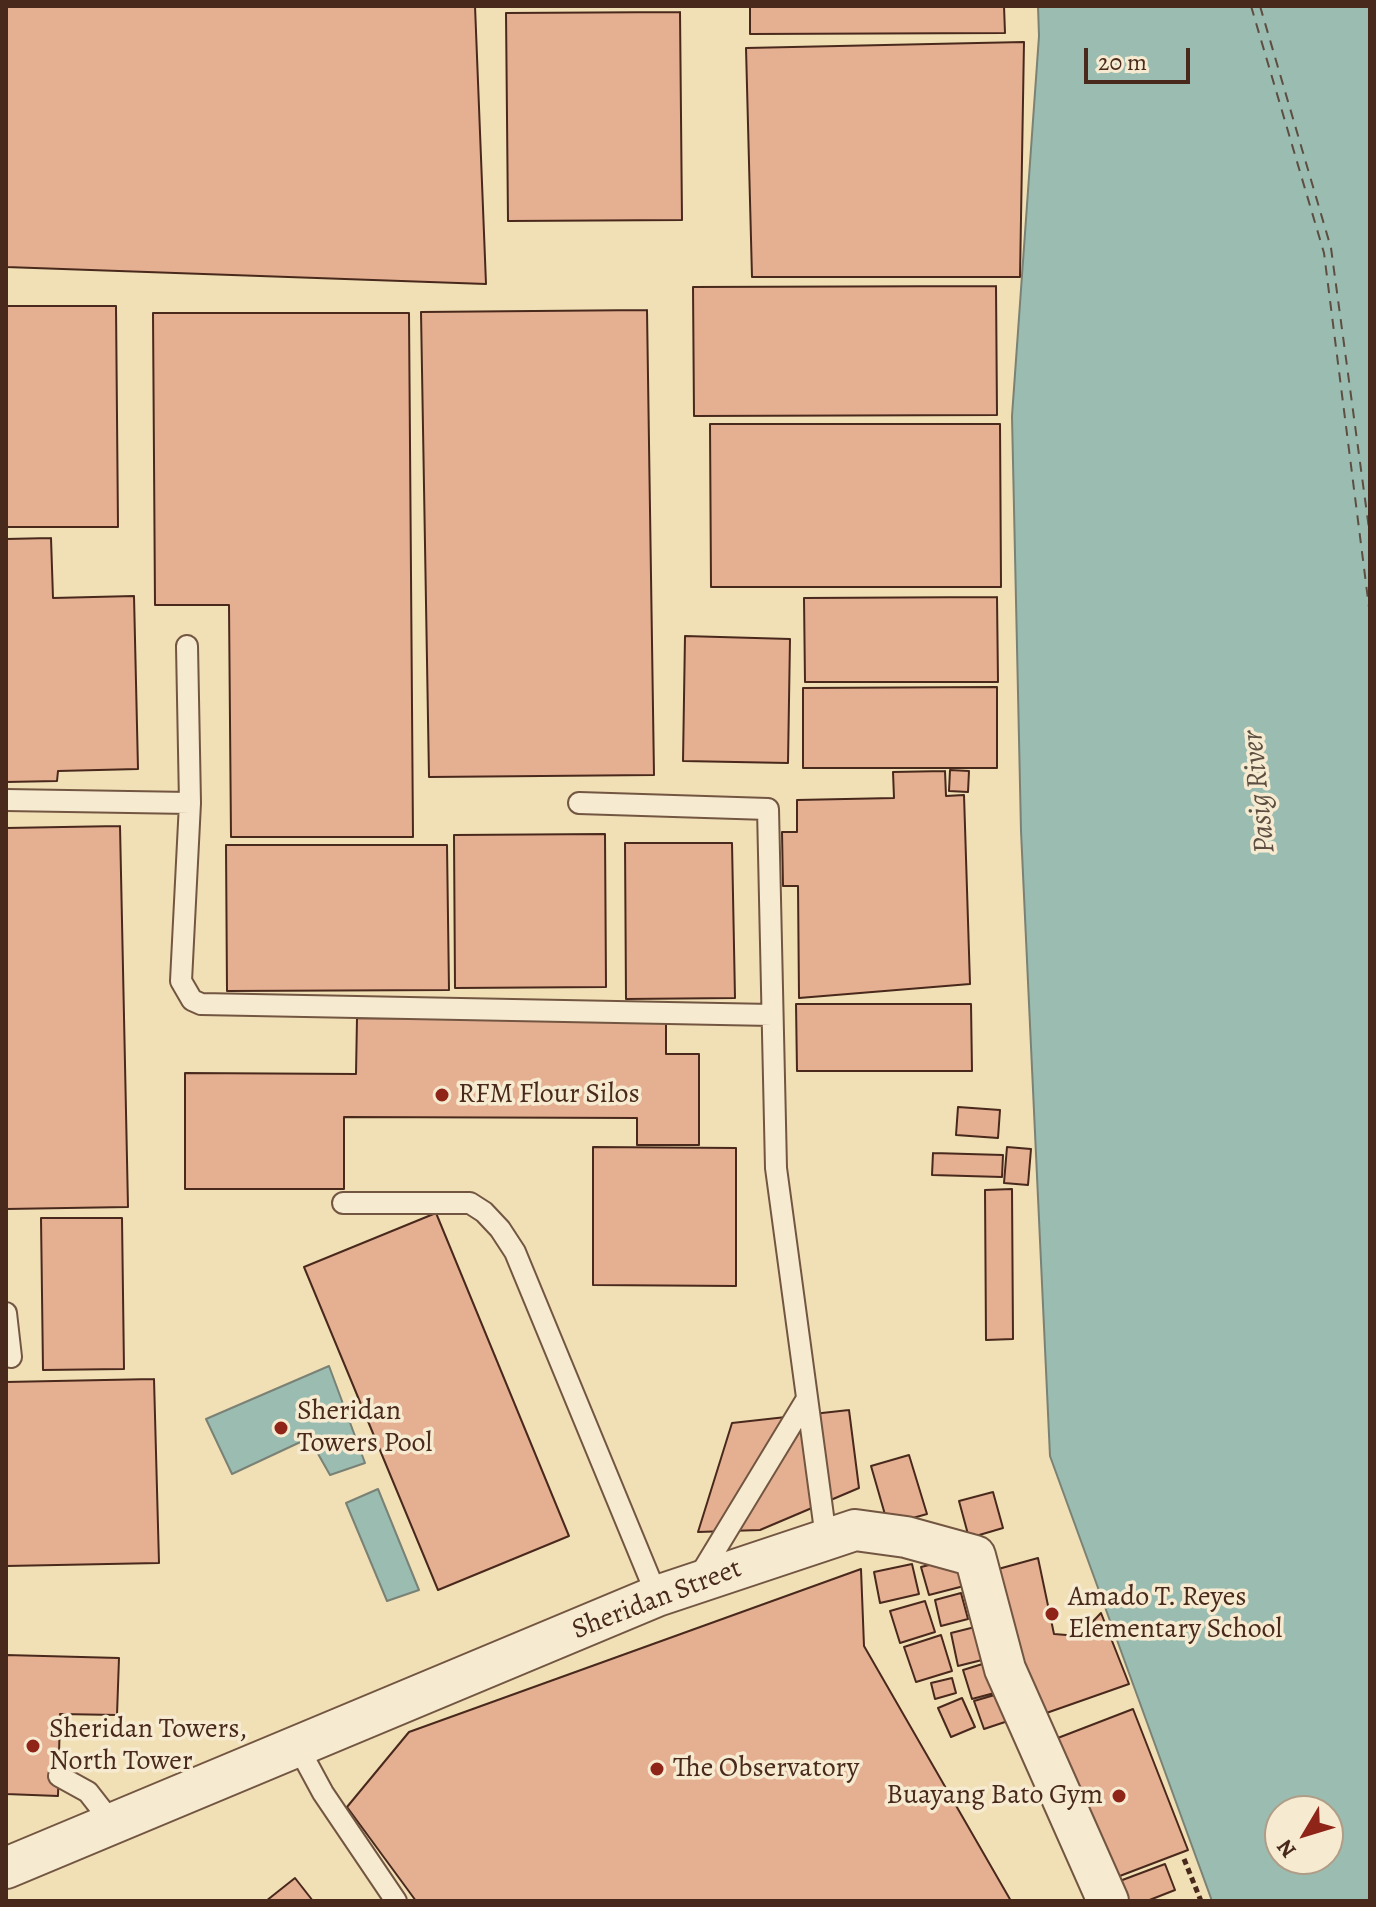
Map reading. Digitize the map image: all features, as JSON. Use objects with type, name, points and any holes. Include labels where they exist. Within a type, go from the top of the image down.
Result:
[{"type":"street","name":"Sheridan Street","points":[[6,1868],[657,1596],[855,1530],[906,1537],[975,1556],[1005,1669],[1108,1901]]},
{"type":"lane","points":[[187,646],[190,803],[181,981],[192,1000],[201,1004],[772,1015]]},
{"type":"lane","points":[[6,800],[190,803]]},
{"type":"lane","points":[[579,803],[768,809],[776,1168],[805,1402],[826,1538]]},
{"type":"lane","points":[[343,1203],[470,1203],[500,1229],[515,1252],[657,1596]]},
{"type":"lane","points":[[6,1313],[11,1357]]},
{"type":"lane","points":[[696,1583],[805,1402]]},
{"type":"lane","points":[[297,1745],[323,1793],[396,1901]]},
{"type":"lane","points":[[59,1776],[88,1792],[113,1824]]},
{"type":"path","points":[[1184,1859],[1201,1901]]},
{"type":"water","name":"Pasig River","points":[[1038,6],[1370,6],[1370,1901],[1212,1901],[1050,1456],[1021,831],[1012,416],[1039,36]]},
{"type":"water","name":"Sheridan Towers Pool","points":[[329,1366],[365,1463],[330,1475],[309,1438],[232,1474],[206,1419]]},
{"type":"water","name":"Sheridan Towers Pool","points":[[378,1489],[419,1590],[387,1601],[346,1503]]},
{"type":"building","points":[[6,6],[475,6],[486,284],[6,267]]},
{"type":"building","points":[[750,6],[1004,6],[1005,33],[750,34]]},
{"type":"building","points":[[680,12],[682,220],[508,221],[506,13]]},
{"type":"building","points":[[1024,42],[1020,277],[752,277],[746,48]]},
{"type":"building","points":[[996,286],[997,415],[694,416],[693,287]]},
{"type":"building","points":[[6,306],[116,306],[118,527],[6,527]]},
{"type":"building","points":[[647,310],[654,775],[429,777],[421,312]]},
{"type":"building","points":[[153,313],[409,313],[413,837],[231,837],[229,605],[155,605]]},
{"type":"building","points":[[710,424],[1000,424],[1001,587],[711,587]]},
{"type":"building","points":[[51,538],[53,598],[134,596],[138,769],[58,771],[57,781],[6,782],[6,539]]},
{"type":"building","points":[[997,597],[998,682],[805,682],[804,598]]},
{"type":"building","points":[[685,636],[790,639],[788,763],[683,761]]},
{"type":"building","points":[[997,687],[997,768],[803,768],[803,688]]},
{"type":"building","points":[[950,770],[969,771],[968,792],[949,791]]},
{"type":"building","points":[[945,771],[946,796],[964,795],[970,984],[799,998],[798,886],[783,886],[782,832],[797,832],[797,800],[894,798],[893,772]]},
{"type":"building","points":[[120,826],[128,1207],[6,1209],[6,828]]},
{"type":"building","points":[[605,834],[606,987],[455,988],[454,835]]},
{"type":"building","points":[[625,843],[732,843],[735,998],[626,999]]},
{"type":"building","points":[[226,845],[447,845],[449,990],[227,991]]},
{"type":"building","points":[[796,1004],[971,1004],[972,1071],[797,1071]]},
{"type":"building","name":"RFM Flour Silos","points":[[357,1018],[666,1019],[666,1054],[699,1054],[699,1145],[637,1145],[637,1118],[344,1117],[344,1189],[185,1189],[185,1073],[356,1074]]},
{"type":"building","points":[[958,1107],[1000,1110],[998,1138],[956,1135]]},
{"type":"building","points":[[593,1147],[736,1148],[736,1286],[593,1285]]},
{"type":"building","points":[[1007,1147],[1031,1149],[1028,1185],[1004,1183]]},
{"type":"building","points":[[933,1153],[1003,1155],[1002,1177],[932,1175]]},
{"type":"building","points":[[1012,1189],[1013,1339],[986,1340],[985,1190]]},
{"type":"building","points":[[436,1213],[569,1536],[438,1590],[304,1267]]},
{"type":"building","points":[[41,1218],[122,1218],[124,1369],[43,1370]]},
{"type":"building","points":[[154,1379],[159,1563],[6,1566],[6,1382]]},
{"type":"building","points":[[849,1410],[859,1488],[760,1530],[698,1532],[732,1423]]},
{"type":"building","points":[[909,1455],[927,1514],[888,1525],[871,1466]]},
{"type":"building","points":[[993,1492],[1003,1528],[969,1538],[959,1501]]},
{"type":"building","points":[[957,1558],[964,1586],[929,1595],[921,1567]]},
{"type":"building","points":[[1038,1558],[1054,1634],[1079,1636],[1101,1613],[1129,1684],[1035,1717],[991,1571]]},
{"type":"building","points":[[912,1564],[919,1594],[880,1603],[874,1572]]},
{"type":"building","name":"The Observatory","points":[[861,1569],[864,1646],[1011,1901],[416,1901],[347,1807],[409,1732]]},
{"type":"building","points":[[961,1593],[968,1619],[941,1626],[935,1600]]},
{"type":"building","points":[[925,1601],[935,1632],[900,1643],[890,1611]]},
{"type":"building","points":[[975,1627],[982,1660],[958,1666],[951,1633]]},
{"type":"building","points":[[941,1635],[952,1671],[916,1682],[904,1647]]},
{"type":"building","name":"Sheridan Towers, North Tower","points":[[6,1655],[119,1658],[117,1715],[60,1714],[58,1796],[6,1794]]},
{"type":"building","points":[[989,1662],[998,1692],[972,1699],[963,1670]]},
{"type":"building","points":[[952,1678],[956,1693],[935,1699],[931,1683]]},
{"type":"building","points":[[998,1694],[1008,1721],[984,1729],[974,1701]]},
{"type":"building","points":[[962,1698],[975,1727],[951,1737],[938,1708]]},
{"type":"building","name":"Buayang Bato Gym","points":[[1133,1709],[1188,1850],[1104,1882],[1050,1741]]},
{"type":"building","points":[[1165,1864],[1175,1890],[1147,1901],[1125,1901],[1117,1882]]},
{"type":"building","points":[[295,1878],[313,1901],[266,1901]]},
{"type":"ferry route","points":[[1251,6],[1324,253],[1370,615]]},
{"type":"ferry route","points":[[1260,6],[1331,248],[1370,536]]},
{"type":"place","name":"RFM Flour Silos","points":[[442,1095]]},
{"type":"place","name":"Sheridan Towers Pool","points":[[281,1428]]},
{"type":"place","name":"Amado T. Reyes Elementary School","points":[[1052,1614]]},
{"type":"place","name":"Sheridan Towers, North Tower","points":[[33,1746]]},
{"type":"place","name":"The Observatory","points":[[657,1769]]},
{"type":"place","name":"Buayang Bato Gym","points":[[1119,1796]]}]
